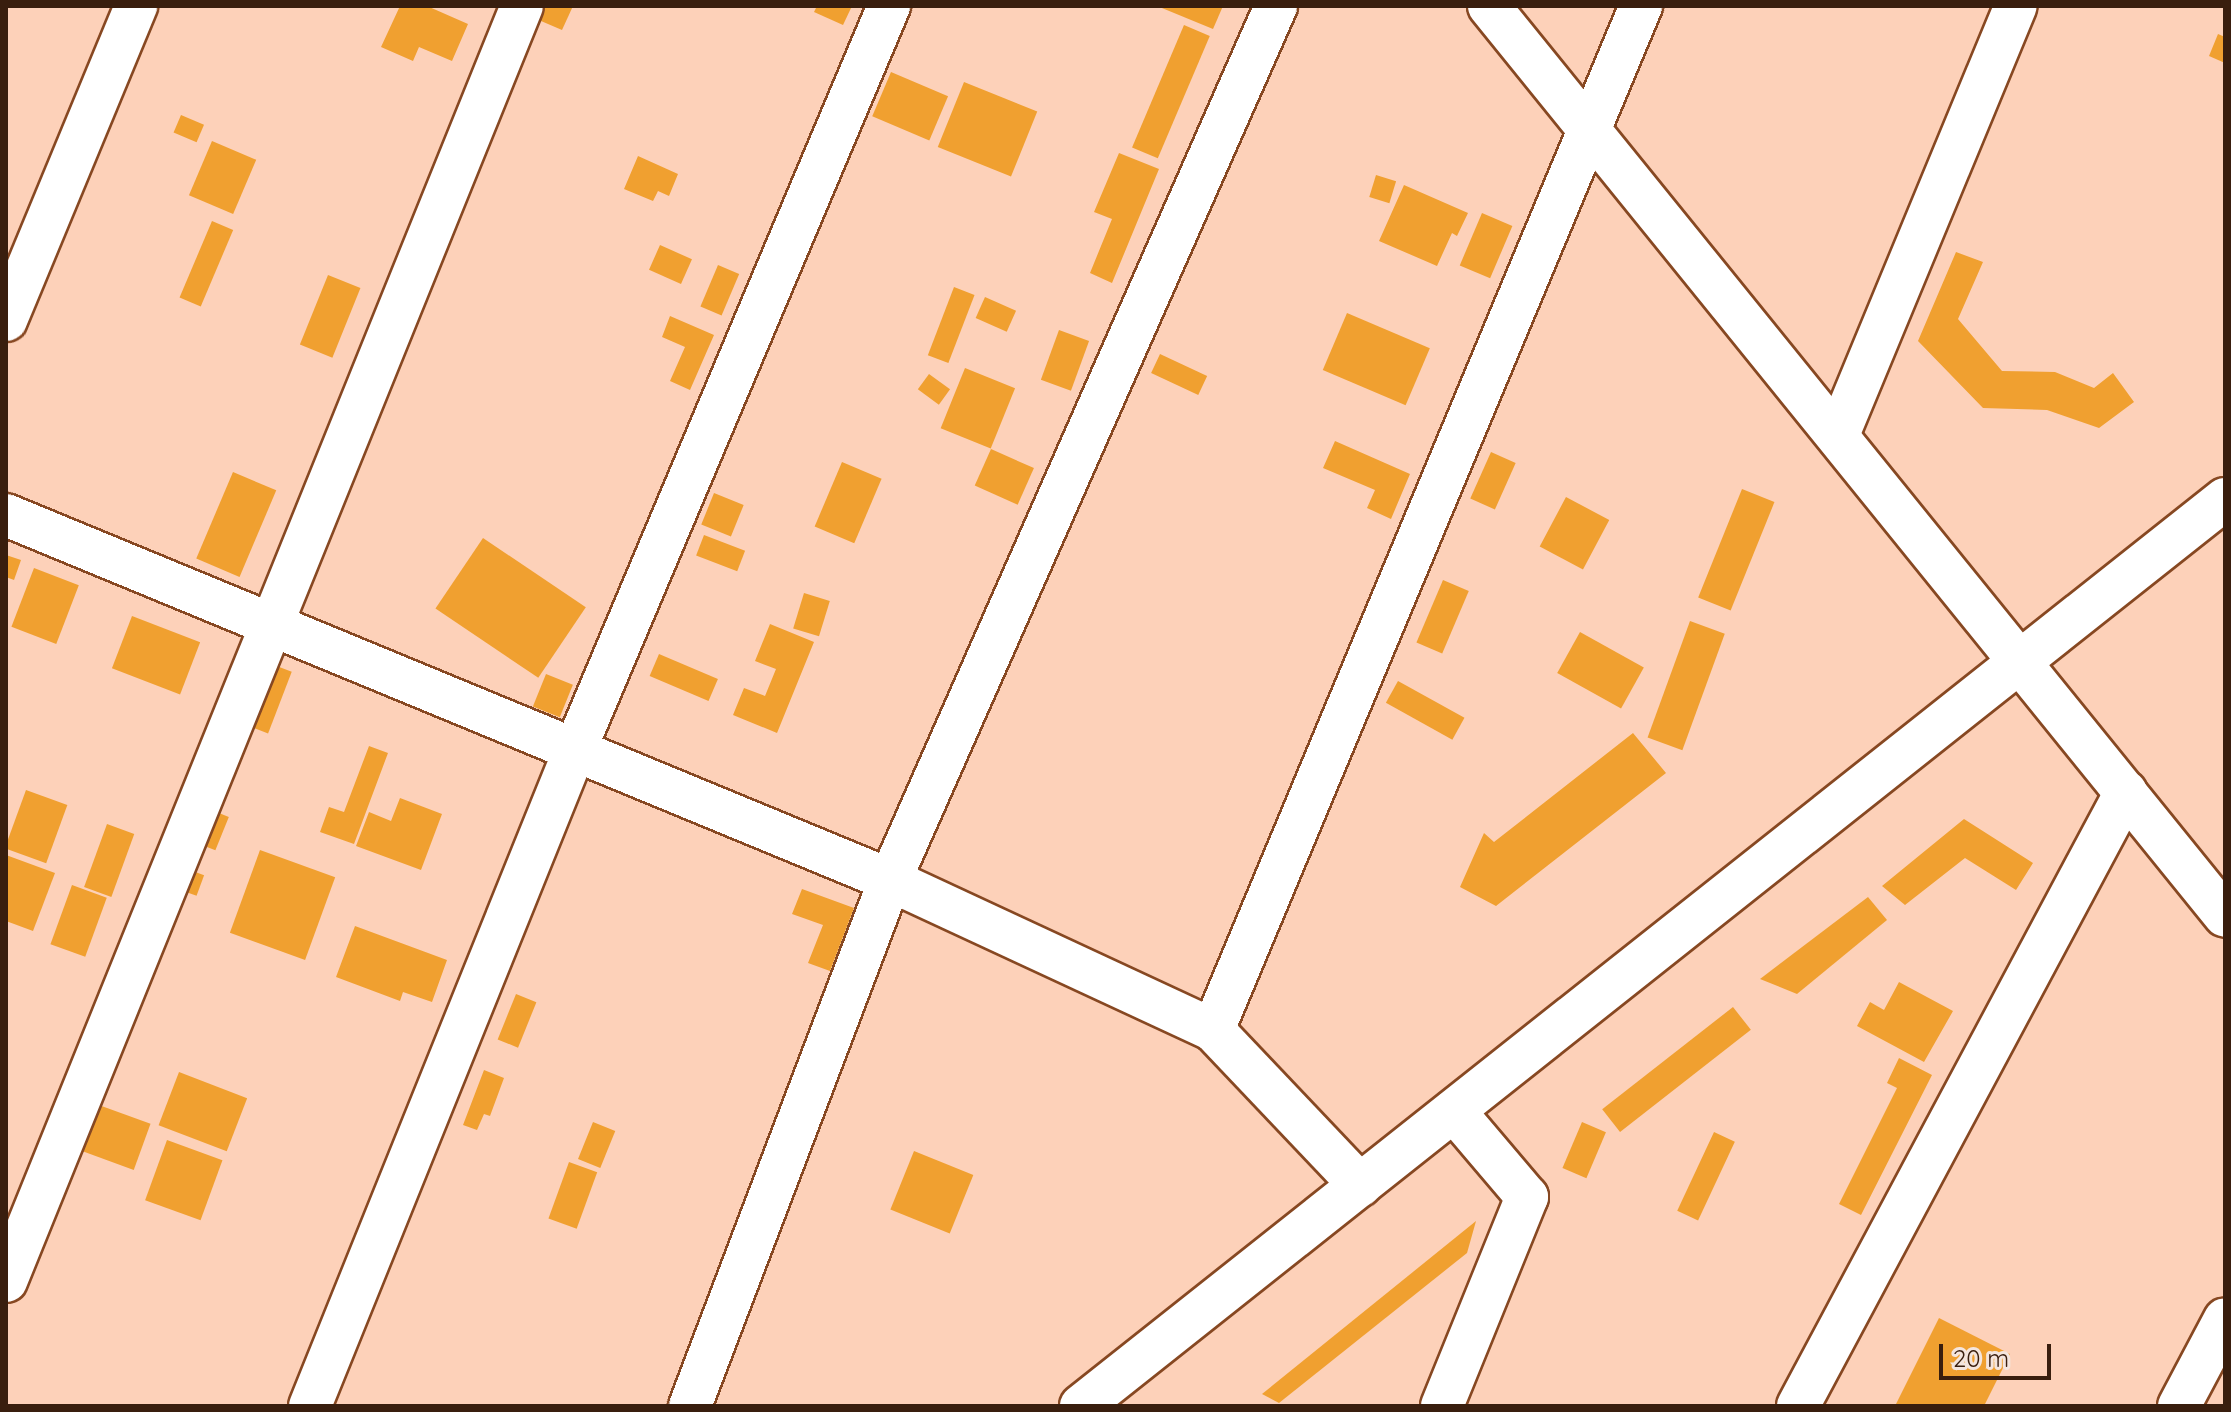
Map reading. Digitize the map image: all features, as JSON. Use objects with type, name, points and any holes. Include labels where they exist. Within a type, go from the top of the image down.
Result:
[{"type":"street","points":[[6,320],[136,6]]},
{"type":"street","points":[[6,1281],[522,6]]},
{"type":"street","points":[[310,1406],[574,752],[889,6]]},
{"type":"street","points":[[690,1406],[890,880],[1276,6]]},
{"type":"street","points":[[1489,6],[2225,916]]},
{"type":"street","points":[[1213,1030],[1641,6]]},
{"type":"street","points":[[1838,435],[2016,6]]},
{"type":"street","points":[[1081,1406],[2225,499]]},
{"type":"street","points":[[6,515],[890,880],[1213,1030],[1360,1185]]},
{"type":"street","points":[[1798,1406],[2126,792]]},
{"type":"street","points":[[1442,1406],[1527,1197],[1454,1111]]},
{"type":"street","points":[[2179,1406],[2224,1322]]},
{"type":"building","points":[[400,6],[427,6],[468,24],[452,61],[419,47],[413,61],[381,47]]},
{"type":"building","points":[[539,6],[573,6],[562,30],[534,18]]},
{"type":"building","points":[[817,6],[852,6],[843,25],[814,12]]},
{"type":"building","points":[[1157,6],[1223,6],[1213,29]]},
{"type":"building","points":[[1184,25],[1210,36],[1158,158],[1132,147]]},
{"type":"building","points":[[2218,34],[2225,37],[2225,63],[2209,56]]},
{"type":"building","points":[[891,72],[948,96],[929,140],[872,116]]},
{"type":"building","points":[[964,82],[1037,112],[1011,176],[938,147]]},
{"type":"building","points":[[181,115],[204,125],[197,142],[174,132]]},
{"type":"building","points":[[212,141],[256,160],[233,214],[189,195]]},
{"type":"building","points":[[1119,153],[1159,169],[1112,283],[1090,273],[1112,219],[1094,212]]},
{"type":"building","points":[[638,156],[678,174],[669,196],[658,191],[653,201],[624,189]]},
{"type":"building","points":[[1376,175],[1396,181],[1389,203],[1369,197]]},
{"type":"building","points":[[1404,185],[1468,213],[1457,236],[1452,233],[1437,266],[1379,241]]},
{"type":"building","points":[[1482,213],[1512,226],[1490,278],[1460,265]]},
{"type":"building","points":[[212,221],[233,230],[201,306],[180,297]]},
{"type":"building","points":[[660,245],[692,259],[681,284],[649,270]]},
{"type":"building","points":[[1956,252],[1983,262],[1958,319],[2002,371],[2055,372],[2094,388],[2113,373],[2134,402],[2099,428],[2047,410],[1983,408],[1918,341]]},
{"type":"building","points":[[718,265],[739,274],[722,315],[700,306]]},
{"type":"building","points":[[328,275],[360,288],[332,358],[300,345]]},
{"type":"building","points":[[954,287],[975,295],[948,363],[928,355]]},
{"type":"building","points":[[985,297],[1016,311],[1007,332],[976,318]]},
{"type":"building","points":[[1347,313],[1430,348],[1406,405],[1323,370]]},
{"type":"building","points":[[670,316],[714,335],[690,390],[670,381],[685,347],[662,337]]},
{"type":"building","points":[[1059,330],[1089,341],[1071,391],[1041,380]]},
{"type":"building","points":[[1160,354],[1207,376],[1198,395],[1151,373]]},
{"type":"building","points":[[965,368],[1015,388],[991,448],[941,428]]},
{"type":"building","points":[[929,374],[950,389],[939,405],[918,389]]},
{"type":"building","points":[[1335,441],[1410,474],[1391,519],[1367,508],[1375,490],[1323,468]]},
{"type":"building","points":[[991,449],[1034,468],[1018,505],[975,486]]},
{"type":"building","points":[[1491,452],[1516,463],[1495,510],[1470,499]]},
{"type":"building","points":[[842,462],[882,479],[854,543],[815,526]]},
{"type":"building","points":[[233,472],[276,490],[240,577],[196,559]]},
{"type":"building","points":[[1742,489],[1774,502],[1731,611],[1698,597]]},
{"type":"building","points":[[714,493],[744,505],[731,537],[701,525]]},
{"type":"building","points":[[1566,497],[1609,520],[1583,569],[1540,546]]},
{"type":"building","points":[[704,535],[745,551],[737,571],[696,556]]},
{"type":"building","points":[[483,538],[586,607],[538,678],[435,608]]},
{"type":"building","points":[[6,555],[21,560],[14,580],[6,577]]},
{"type":"building","points":[[34,568],[79,585],[56,644],[11,627]]},
{"type":"building","points":[[1443,580],[1469,591],[1442,654],[1416,643]]},
{"type":"building","points":[[804,593],[830,601],[819,636],[793,628]]},
{"type":"building","points":[[132,616],[200,642],[180,694],[112,668]]},
{"type":"building","points":[[1690,621],[1725,634],[1682,750],[1648,738]]},
{"type":"building","points":[[770,624],[814,642],[777,733],[733,715],[744,688],[765,696],[776,669],[755,661]]},
{"type":"building","points":[[1580,632],[1644,667],[1621,708],[1557,673]]},
{"type":"building","points":[[659,654],[718,679],[709,701],[650,676]]},
{"type":"building","points":[[274,665],[292,672],[268,733],[250,727]]},
{"type":"building","points":[[546,674],[573,685],[560,717],[533,706]]},
{"type":"building","points":[[1398,681],[1464,718],[1452,740],[1386,703]]},
{"type":"building","points":[[1633,733],[1666,773],[1496,906],[1460,887],[1484,833],[1494,842]]},
{"type":"building","points":[[369,746],[388,753],[354,844],[320,832],[329,807],[344,812]]},
{"type":"building","points":[[26,790],[67,805],[46,863],[6,849]]},
{"type":"building","points":[[400,798],[442,814],[421,870],[356,846],[369,812],[391,821]]},
{"type":"building","points":[[214,811],[229,817],[215,850],[201,844]]},
{"type":"building","points":[[1964,819],[2033,863],[2016,890],[1965,858],[1905,905],[1882,886]]},
{"type":"building","points":[[107,824],[134,834],[111,897],[84,887]]},
{"type":"building","points":[[260,850],[335,877],[305,960],[230,933]]},
{"type":"building","points":[[6,855],[55,873],[33,931],[6,921]]},
{"type":"building","points":[[190,870],[204,875],[197,896],[182,891]]},
{"type":"building","points":[[72,885],[107,898],[85,957],[50,944]]},
{"type":"building","points":[[802,889],[854,908],[830,971],[808,963],[823,925],[792,914]]},
{"type":"building","points":[[1868,897],[1887,920],[1797,994],[1760,979]]},
{"type":"building","points":[[355,926],[447,960],[432,1002],[403,992],[400,1001],[336,977]]},
{"type":"building","points":[[1899,982],[1953,1011],[1924,1062],[1857,1026],[1870,1002],[1884,1010]]},
{"type":"building","points":[[516,994],[536,1002],[518,1048],[498,1039]]},
{"type":"building","points":[[1733,1007],[1751,1030],[1620,1132],[1602,1109]]},
{"type":"building","points":[[1899,1058],[1932,1075],[1861,1215],[1839,1204],[1897,1088],[1887,1083]]},
{"type":"building","points":[[484,1070],[504,1078],[490,1116],[484,1114],[477,1130],[463,1125]]},
{"type":"building","points":[[179,1072],[247,1098],[227,1151],[159,1125]]},
{"type":"building","points":[[96,1104],[151,1124],[134,1170],[79,1150]]},
{"type":"building","points":[[593,1122],[615,1131],[600,1168],[578,1159]]},
{"type":"building","points":[[1582,1122],[1606,1132],[1586,1178],[1562,1168]]},
{"type":"building","points":[[1714,1132],[1735,1142],[1698,1221],[1677,1211]]},
{"type":"building","points":[[167,1140],[222,1160],[201,1220],[145,1200]]},
{"type":"building","points":[[914,1151],[973,1175],[950,1233],[890,1209]]},
{"type":"building","points":[[569,1162],[597,1172],[577,1229],[548,1218]]},
{"type":"building","points":[[1476,1221],[1467,1253],[1279,1403],[1262,1394]]},
{"type":"building","points":[[1939,1318],[2010,1354],[1984,1406],[1895,1406]]}]
